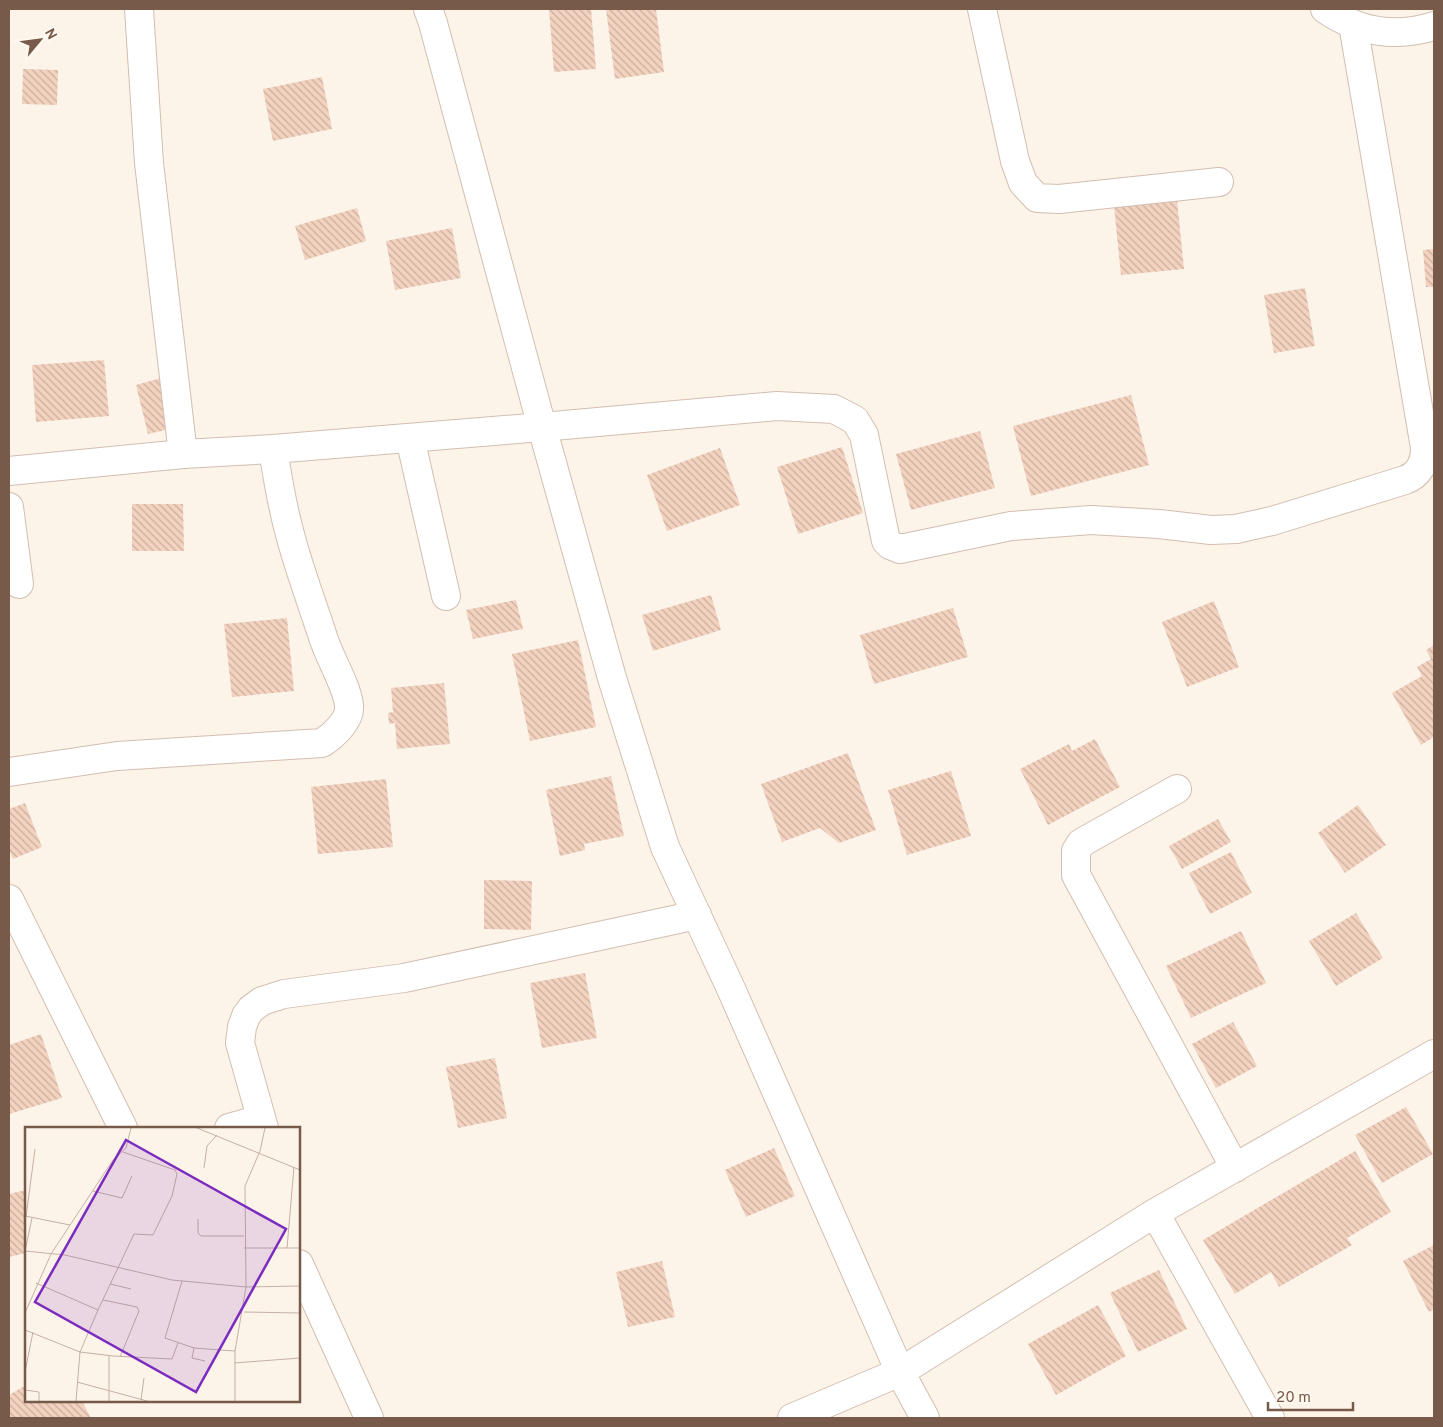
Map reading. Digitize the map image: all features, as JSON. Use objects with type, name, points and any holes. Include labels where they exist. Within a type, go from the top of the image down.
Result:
[{"type":"street","points":[[139,9],[149,164],[183,454]]},
{"type":"street","points":[[428,9],[612,678],[665,847],[732,991],[900,1372],[925,1418]]},
{"type":"street","points":[[982,9],[1015,161],[1023,183],[1037,198],[1059,199],[1219,182]]},
{"type":"street","points":[[1325,9],[1338,18],[1353,24],[1388,32],[1408,33],[1434,26]]},
{"type":"street","points":[[9,471],[183,454],[410,438],[777,406],[834,410],[855,420],[860,428],[869,456],[886,540],[894,548],[1011,526],[1091,520],[1159,524],[1211,530],[1236,530],[1272,521],[1411,478],[1424,464],[1425,448],[1353,24]]},
{"type":"street","points":[[410,438],[446,596]]},
{"type":"street","points":[[9,772],[117,756],[322,744],[332,737],[346,717],[349,706],[341,681],[328,653],[298,562],[283,507],[273,449]]},
{"type":"street","points":[[9,507],[19,584]]},
{"type":"street","points":[[1177,789],[1082,843],[1076,850],[1076,876],[1235,1168]]},
{"type":"street","points":[[9,899],[123,1127]]},
{"type":"street","points":[[236,1127],[263,1123],[240,1042],[246,1016],[251,1009],[262,1001],[284,994],[404,978],[697,915]]},
{"type":"street","points":[[792,1418],[900,1372],[1155,1213],[1434,1054]]},
{"type":"street","points":[[1155,1213],[1270,1418]]},
{"type":"street","points":[[300,1266],[368,1418]]},
{"type":"building","points":[[549,9],[591,9],[596,69],[554,72]]},
{"type":"building","points":[[606,9],[656,9],[664,72],[615,79]]},
{"type":"building","points":[[23,69],[58,70],[57,105],[22,104]]},
{"type":"building","points":[[322,77],[332,129],[273,141],[263,89]]},
{"type":"building","points":[[1177,200],[1184,269],[1121,275],[1114,206]]},
{"type":"building","points":[[357,208],[366,241],[305,260],[295,226]]},
{"type":"building","points":[[452,228],[461,278],[395,290],[386,241]]},
{"type":"building","points":[[1434,249],[1434,287],[1426,287],[1423,250]]},
{"type":"building","points":[[1305,288],[1315,346],[1274,353],[1264,295]]},
{"type":"building","points":[[104,360],[109,416],[36,422],[32,365]]},
{"type":"building","points":[[161,378],[174,428],[148,434],[136,385]]},
{"type":"building","points":[[1131,395],[1149,465],[1031,496],[1013,426]]},
{"type":"building","points":[[980,431],[995,488],[911,510],[896,454]]},
{"type":"building","points":[[842,447],[863,513],[798,534],[777,467]]},
{"type":"building","points":[[720,448],[740,505],[667,531],[647,475]]},
{"type":"building","points":[[132,504],[183,504],[184,551],[132,551]]},
{"type":"building","points":[[711,595],[721,630],[653,651],[642,615]]},
{"type":"building","points":[[516,600],[523,629],[473,639],[466,610]]},
{"type":"building","points":[[1214,601],[1239,667],[1187,687],[1162,622]]},
{"type":"building","points":[[953,608],[968,657],[874,684],[860,635]]},
{"type":"building","points":[[287,618],[294,691],[232,697],[224,624]]},
{"type":"building","points":[[578,640],[596,727],[530,741],[512,654]]},
{"type":"building","points":[[1434,645],[1434,737],[1421,745],[1392,693],[1422,676],[1417,667],[1431,659],[1426,650]]},
{"type":"building","points":[[444,683],[450,744],[397,749],[395,723],[389,724],[388,713],[393,712],[391,688]]},
{"type":"building","points":[[1095,739],[1120,787],[1048,825],[1020,769],[1069,744],[1072,751]]},
{"type":"building","points":[[848,753],[876,830],[839,843],[820,828],[782,842],[761,784]]},
{"type":"building","points":[[951,771],[971,836],[907,855],[888,790]]},
{"type":"building","points":[[611,776],[624,836],[584,844],[585,850],[560,856],[546,790]]},
{"type":"building","points":[[386,779],[393,847],[318,854],[311,787]]},
{"type":"building","points":[[25,803],[42,847],[13,859],[9,850],[9,809]]},
{"type":"building","points":[[1358,805],[1386,845],[1345,873],[1318,833]]},
{"type":"building","points":[[1218,819],[1231,842],[1182,869],[1169,846]]},
{"type":"building","points":[[1231,852],[1252,893],[1210,914],[1189,873]]},
{"type":"building","points":[[484,880],[532,881],[531,930],[484,929]]},
{"type":"building","points":[[1356,913],[1383,958],[1336,986],[1309,941]]},
{"type":"building","points":[[1241,931],[1266,983],[1191,1018],[1166,966]]},
{"type":"building","points":[[585,973],[597,1038],[542,1048],[530,983]]},
{"type":"building","points":[[1233,1022],[1257,1066],[1216,1088],[1192,1044]]},
{"type":"building","points":[[41,1034],[62,1098],[9,1114],[9,1045]]},
{"type":"building","points":[[495,1058],[507,1118],[458,1128],[446,1067]]},
{"type":"building","points":[[1406,1107],[1433,1154],[1382,1183],[1355,1135]]},
{"type":"building","points":[[774,1148],[795,1196],[746,1217],[725,1170]]},
{"type":"building","points":[[1355,1151],[1391,1212],[1347,1238],[1352,1245],[1279,1287],[1271,1272],[1235,1294],[1203,1240]]},
{"type":"building","points":[[25,1190],[25,1253],[9,1257],[9,1194]]},
{"type":"building","points":[[1434,1245],[1434,1309],[1429,1312],[1403,1261]]},
{"type":"building","points":[[662,1261],[675,1317],[628,1327],[616,1272]]},
{"type":"building","points":[[1159,1270],[1187,1329],[1138,1352],[1110,1293]]},
{"type":"building","points":[[1098,1305],[1126,1356],[1056,1395],[1028,1344]]},
{"type":"building","points":[[25,1386],[25,1402],[83,1402],[91,1418],[9,1418],[9,1395]]}]
